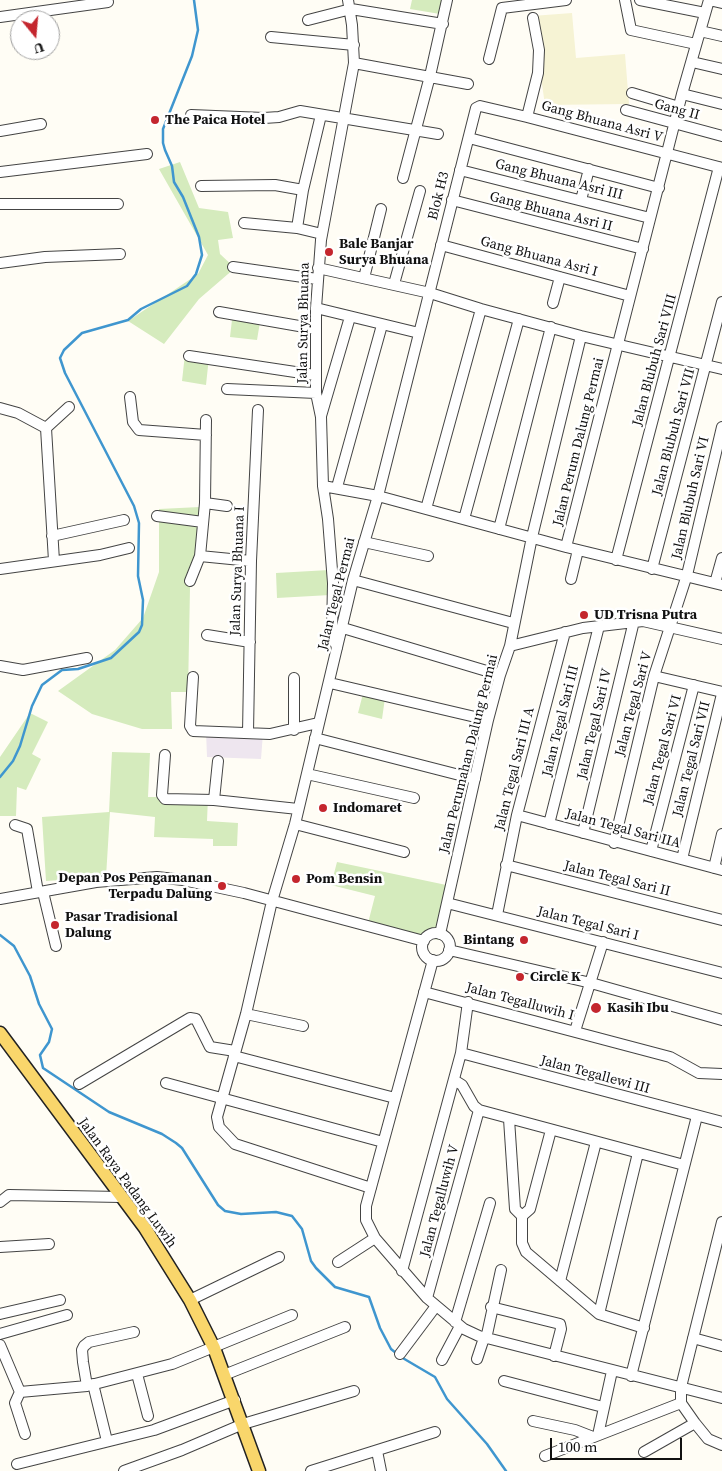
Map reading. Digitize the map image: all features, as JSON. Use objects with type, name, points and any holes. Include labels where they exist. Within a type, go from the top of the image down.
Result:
[{"type":"main road","name":"Jalan Raya Padang Luwih","points":[[0,1033],[145,1228],[190,1300],[214,1348],[235,1400],[259,1471]]},
{"type":"street","points":[[403,178],[443,24],[447,0]]},
{"type":"street","points":[[489,59],[502,8],[509,3],[566,0]]},
{"type":"street","points":[[625,0],[631,30],[696,44]]},
{"type":"street","points":[[640,0],[705,12]]},
{"type":"street","points":[[709,0],[722,3]]},
{"type":"street","name":"Jalan Perum Dalung Permai","points":[[566,547],[668,154],[674,124],[709,0]]},
{"type":"street","points":[[0,16],[108,2]]},
{"type":"street","points":[[308,20],[350,4],[443,24]]},
{"type":"street","name":"Jalan Surya Bhuana","points":[[337,648],[332,632],[333,583],[328,519],[323,486],[321,417],[316,394],[316,308],[322,234],[354,62],[350,4]]},
{"type":"street","points":[[527,117],[538,73],[539,50],[533,18]]},
{"type":"street","points":[[700,30],[722,36]]},
{"type":"street","points":[[271,37],[354,45]]},
{"type":"street","points":[[354,62],[468,84]]},
{"type":"street","points":[[692,62],[722,69]]},
{"type":"street","points":[[632,93],[679,107]]},
{"type":"street","points":[[682,94],[722,104]]},
{"type":"street","name":"Gang Bhuana Asri V","points":[[478,106],[721,167]]},
{"type":"street","name":"Blok H3","points":[[430,293],[452,200],[478,106]]},
{"type":"street","name":"Gang II","points":[[626,110],[722,136]]},
{"type":"street","points":[[191,115],[264,118],[279,117],[300,111],[438,134]]},
{"type":"street","points":[[297,228],[303,190],[321,115]]},
{"type":"street","points":[[0,131],[41,124]]},
{"type":"street","points":[[468,138],[659,188]]},
{"type":"street","points":[[0,172],[147,154]]},
{"type":"street","name":"Jalan Blubuh Sari VIII","points":[[616,560],[721,167]]},
{"type":"street","points":[[580,200],[589,169]]},
{"type":"street","name":"Gang Bhuana Asri III","points":[[460,170],[650,218]]},
{"type":"street","points":[[201,186],[275,185],[303,190]]},
{"type":"street","points":[[394,284],[420,191]]},
{"type":"street","name":"Gang Bhuana Asri II","points":[[452,200],[643,250]]},
{"type":"street","points":[[0,204],[118,204]]},
{"type":"street","points":[[364,278],[381,209]]},
{"type":"street","points":[[244,223],[297,228],[322,234]]},
{"type":"street","name":"Gang Bhuana Asri I","points":[[441,244],[630,296]]},
{"type":"street","points":[[0,263],[45,257],[120,254]]},
{"type":"street","name":"Jalan Perum Dalung Permai","points":[[233,267],[364,278],[394,284],[481,309],[551,326],[581,336],[722,369]]},
{"type":"street","points":[[553,302],[560,277]]},
{"type":"street","name":"Jalan Tegal Permai","points":[[372,1188],[235,1144],[217,1123],[246,1014],[272,901],[330,683],[353,580],[378,496],[430,293]]},
{"type":"street","name":"Jalan Blubuh Sari VII","points":[[652,569],[722,302]]},
{"type":"street","points":[[316,308],[419,333]]},
{"type":"street","points":[[426,509],[481,309]]},
{"type":"street","points":[[219,312],[316,329]]},
{"type":"street","points":[[321,417],[350,317]]},
{"type":"street","points":[[464,519],[519,319]]},
{"type":"street","points":[[338,487],[382,325]]},
{"type":"street","points":[[499,530],[551,326]]},
{"type":"street","points":[[510,646],[513,623],[532,537],[581,336]]},
{"type":"street","points":[[189,356],[315,375]]},
{"type":"street","points":[[227,389],[316,394]]},
{"type":"street","points":[[130,397],[133,422],[140,430],[206,435]]},
{"type":"street","points":[[54,561],[46,428],[69,406]]},
{"type":"street","points":[[0,408],[18,413],[46,428]]},
{"type":"street","name":"Jalan Surya Bhuana I","points":[[248,733],[251,561],[258,410]]},
{"type":"street","points":[[190,581],[200,556],[204,503],[206,420]]},
{"type":"street","name":"Jalan Blubuh Sari VI","points":[[687,575],[722,427]]},
{"type":"street","points":[[323,486],[338,487],[378,496],[499,530],[718,584],[722,558]]},
{"type":"street","points":[[204,503],[227,506]]},
{"type":"street","points":[[157,516],[203,522]]},
{"type":"street","points":[[52,536],[124,520]]},
{"type":"street","points":[[364,542],[428,556]]},
{"type":"street","points":[[0,569],[100,555],[129,548]]},
{"type":"street","points":[[571,578],[578,550]]},
{"type":"street","points":[[200,556],[251,561]]},
{"type":"street","name":"Jalan Tegal Sari V","points":[[614,843],[654,676],[672,626],[687,575]]},
{"type":"street","points":[[353,580],[513,623]]},
{"type":"street","name":"Jalan Perumahan Dalung Permai","points":[[440,934],[488,720],[510,646],[565,632],[634,621],[652,621],[722,639]]},
{"type":"street","name":"Jalan Tegal Sari IV","points":[[584,833],[634,621]]},
{"type":"street","name":"Jalan Tegal Sari III","points":[[549,824],[599,626]]},
{"type":"street","points":[[343,628],[500,675]]},
{"type":"street","name":"Jalan Tegal Sari III A","points":[[497,915],[517,815],[565,632]]},
{"type":"street","points":[[207,635],[250,642]]},
{"type":"street","points":[[0,666],[23,670],[87,658]]},
{"type":"street","points":[[654,676],[722,693]]},
{"type":"street","points":[[194,677],[191,730],[270,734],[318,723]]},
{"type":"street","points":[[294,678],[294,730]]},
{"type":"street","points":[[330,683],[488,720]]},
{"type":"street","name":"Jalan Tegal Sari VI","points":[[651,851],[694,685]]},
{"type":"street","name":"Jalan Tegal Sari VII","points":[[682,860],[722,693]]},
{"type":"street","points":[[315,738],[475,779]]},
{"type":"street","points":[[165,755],[163,798],[214,800],[298,809]]},
{"type":"street","points":[[214,800],[218,762]]},
{"type":"street","points":[[307,774],[414,798]]},
{"type":"street","name":"Jalan Tegal Sari IIA","points":[[517,815],[614,843],[718,869]]},
{"type":"street","points":[[294,824],[404,852]]},
{"type":"street","points":[[15,825],[27,829],[41,892],[56,946]]},
{"type":"street","points":[[718,869],[722,834]]},
{"type":"street","name":"Jalan Tegal Sari II","points":[[506,865],[722,920]]},
{"type":"street","points":[[0,899],[96,882],[157,877],[222,888],[424,941]]},
{"type":"street","name":"Jalan Tegal Sari I","points":[[447,902],[722,973]]},
{"type":"street","points":[[432,934],[440,934],[448,940],[449,950],[443,958],[433,960],[424,953],[424,941],[432,934]]},
{"type":"street","points":[[576,1032],[603,942]]},
{"type":"street","points":[[449,950],[591,983],[722,1020]]},
{"type":"street","points":[[433,960],[365,1212],[375,1238],[427,1298],[458,1324],[485,1339],[722,1398]]},
{"type":"street","name":"Jalan Tegalluwih I","points":[[424,992],[468,1002],[670,1057],[699,1073],[722,1074]]},
{"type":"street","points":[[402,1271],[454,1080],[468,1002]]},
{"type":"street","points":[[246,1014],[303,1026]]},
{"type":"street","points":[[79,1084],[190,1018],[196,1019],[210,1047],[395,1098]]},
{"type":"street","name":"Jalan Tegallewi III","points":[[460,1053],[722,1122]]},
{"type":"street","points":[[454,1080],[462,1085],[474,1106],[479,1110],[684,1165]]},
{"type":"street","points":[[166,1083],[383,1142]]},
{"type":"street","name":"Jalan Tegalluwih V","points":[[427,1298],[479,1110]]},
{"type":"street","points":[[631,1376],[697,1116]]},
{"type":"street","points":[[509,1119],[515,1209],[522,1216],[522,1247],[599,1314],[644,1328]]},
{"type":"street","points":[[522,1216],[530,1209],[550,1130]]},
{"type":"street","points":[[560,1281],[596,1142]]},
{"type":"street","points":[[599,1314],[638,1153]]},
{"type":"street","points":[[0,1202],[9,1195],[121,1197]]},
{"type":"street","points":[[442,1360],[458,1324],[490,1203]]},
{"type":"street","points":[[722,1222],[681,1387],[682,1403],[695,1423],[708,1439],[722,1445]]},
{"type":"street","points":[[338,1262],[375,1238]]},
{"type":"street","points":[[0,1248],[49,1244]]},
{"type":"street","points":[[190,1300],[279,1257]]},
{"type":"street","points":[[477,1359],[485,1339],[501,1270]]},
{"type":"street","points":[[0,1314],[60,1300]]},
{"type":"street","points":[[400,1354],[436,1306]]},
{"type":"street","points":[[491,1307],[560,1324],[561,1329],[554,1356]]},
{"type":"street","points":[[0,1334],[67,1315]]},
{"type":"street","points":[[20,1392],[90,1385],[137,1374],[172,1364],[292,1315]]},
{"type":"street","points":[[224,1375],[345,1327]]},
{"type":"street","points":[[108,1441],[83,1362],[82,1350],[89,1342],[134,1332]]},
{"type":"street","points":[[693,1338],[722,1346]]},
{"type":"street","points":[[0,1346],[20,1392],[15,1404],[25,1434]]},
{"type":"street","points":[[595,1436],[612,1371]]},
{"type":"street","points":[[137,1374],[148,1416]]},
{"type":"street","points":[[504,1381],[603,1407]]},
{"type":"street","points":[[124,1471],[182,1450],[243,1424],[354,1391]]},
{"type":"street","points":[[17,1464],[172,1424],[235,1400]]},
{"type":"street","points":[[545,1456],[682,1403]]},
{"type":"street","points":[[533,1420],[595,1436]]},
{"type":"street","points":[[644,1452],[695,1423]]},
{"type":"street","points":[[311,1471],[435,1432]]},
{"type":"street","points":[[377,1451],[381,1471]]},
{"type":"shaded area","points":[[572,13],[576,58],[625,54],[629,104],[545,105],[532,16]]},
{"type":"shaded area","points":[[206,731],[263,733],[261,759],[207,757]]},
{"type":"green space","points":[[412,0],[444,0],[440,14],[410,9]]},
{"type":"green space","points":[[180,162],[199,208],[228,212],[233,238],[218,240],[220,254],[235,268],[199,299],[164,344],[128,321],[198,274],[208,255],[159,169]]},
{"type":"green space","points":[[233,311],[261,316],[257,340],[230,337]]},
{"type":"green space","points":[[185,354],[209,357],[206,385],[182,381]]},
{"type":"green space","points":[[200,507],[202,539],[190,588],[188,692],[171,692],[172,729],[142,729],[92,714],[58,691],[115,650],[143,618],[159,572],[159,509]]},
{"type":"green space","points":[[329,570],[330,595],[277,598],[276,573]]},
{"type":"green space","points":[[365,686],[386,691],[382,719],[358,713]]},
{"type":"green space","points":[[30,713],[48,722],[32,754],[41,759],[26,790],[17,787],[16,816],[0,816],[0,757]]},
{"type":"green space","points":[[112,752],[150,753],[148,797],[208,797],[207,821],[238,823],[237,846],[213,846],[213,839],[154,837],[155,817],[110,812],[106,877],[46,881],[42,817],[109,812]]},
{"type":"green space","points":[[337,862],[451,886],[438,940],[368,923],[375,896],[331,885]]},
{"type":"waterway","points":[[0,777],[13,761],[20,746],[32,706],[42,685],[62,670],[78,669],[111,658],[139,632],[142,625],[143,600],[138,576],[139,523],[134,506],[65,373],[60,358],[64,350],[82,333],[128,320],[141,309],[187,286],[196,274],[202,255],[199,237],[183,197],[174,182],[172,166],[163,143],[163,129],[192,56],[198,30],[194,0]]},
{"type":"waterway","points":[[0,935],[14,946],[30,976],[39,1004],[52,1029],[49,1042],[40,1055],[43,1068],[109,1112],[162,1134],[176,1143],[182,1148],[218,1205],[225,1211],[241,1214],[276,1212],[292,1216],[302,1229],[311,1261],[316,1268],[335,1287],[369,1297],[380,1328],[391,1349],[396,1353]]},
{"type":"waterway","points":[[401,1357],[435,1377],[447,1399],[487,1444],[506,1471]]},
{"type":"place","name":"The Paica Hotel","points":[[155,120]]},
{"type":"place","name":"Bale Banjar Surya Bhuana","points":[[329,252]]},
{"type":"place","name":"UD Trisna Putra","points":[[584,615]]},
{"type":"place","name":"Indomaret","points":[[323,808]]},
{"type":"place","name":"Pom Bensin","points":[[296,879]]},
{"type":"place","name":"Depan Pos Pengamanan Terpadu Dalung","points":[[222,886]]},
{"type":"place","name":"Pasar Tradisional Dalung","points":[[55,925]]},
{"type":"place","name":"Bintang","points":[[524,940]]},
{"type":"place","name":"Circle K","points":[[520,977]]},
{"type":"place","name":"Kasih Ibu","points":[[596,1008]]}]
